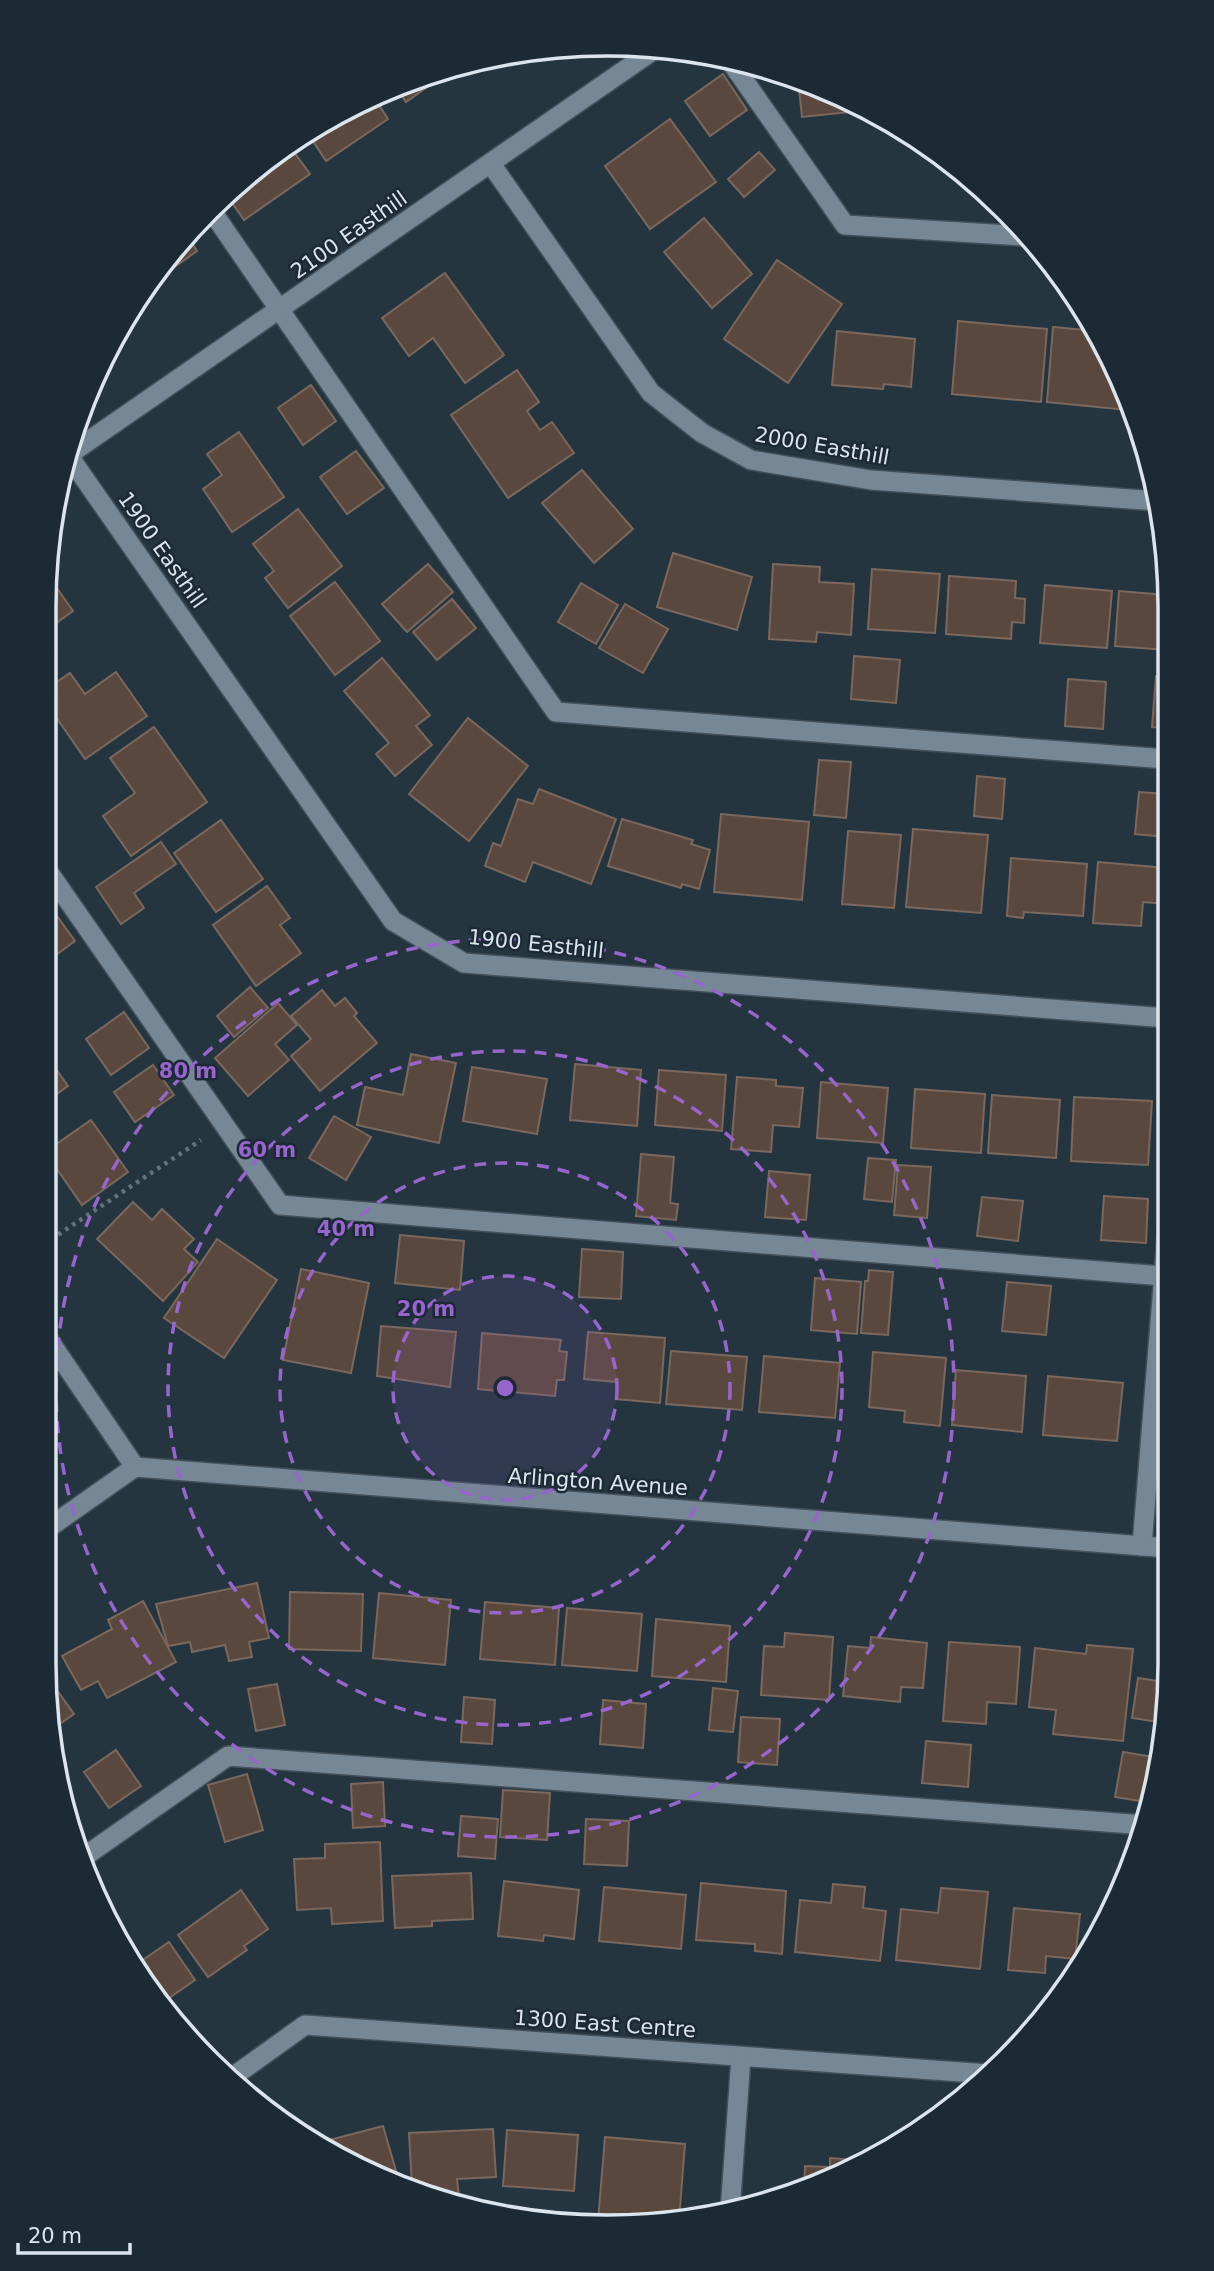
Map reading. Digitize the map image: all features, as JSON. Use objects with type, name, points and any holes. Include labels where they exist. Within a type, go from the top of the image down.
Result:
[{"type":"street","name":"2100 Easthill","points":[[80,446],[280,311],[644,57]]},
{"type":"street","points":[[738,72],[845,225],[1013,235]]},
{"type":"street","name":"2000 Easthill","points":[[491,164],[652,393],[702,433],[751,460],[871,480],[1147,500]]},
{"type":"street","points":[[216,218],[556,712],[1158,759]]},
{"type":"street","name":"1900 Easthill","points":[[74,468],[393,921],[464,963],[1158,1017]]},
{"type":"street","points":[[56,883],[281,1205],[1158,1276]]},
{"type":"street","points":[[1142,1546],[1158,1340]]},
{"type":"street","points":[[56,1351],[135,1467],[56,1523]]},
{"type":"street","name":"Arlington Avenue","points":[[135,1467],[1158,1547]]},
{"type":"street","points":[[90,1853],[228,1756],[1134,1824]]},
{"type":"street","name":"1300 East Centre","points":[[238,2073],[305,2025],[976,2073]]},
{"type":"street","points":[[731,2200],[741,2057]]},
{"type":"path","points":[[56,1236],[225,1123]]},
{"type":"building","points":[[723,74],[747,110],[710,136],[685,101]]},
{"type":"building","points":[[430,85],[406,102],[402,96]]},
{"type":"building","points":[[799,91],[849,112],[802,117]]},
{"type":"building","points":[[379,106],[388,119],[326,161],[313,142]]},
{"type":"building","points":[[670,119],[716,182],[650,229],[605,166]]},
{"type":"building","points":[[759,152],[775,170],[744,197],[728,179]]},
{"type":"building","points":[[295,153],[310,174],[244,220],[232,203]]},
{"type":"building","points":[[704,218],[752,274],[712,308],[664,252]]},
{"type":"building","points":[[193,244],[197,251],[174,268]]},
{"type":"building","points":[[777,260],[842,304],[788,383],[724,339]]},
{"type":"building","points":[[445,273],[504,355],[465,383],[433,338],[409,356],[382,318]]},
{"type":"building","points":[[958,321],[1047,329],[1041,402],[952,394]]},
{"type":"building","points":[[1053,327],[1083,330],[1121,409],[1047,402]]},
{"type":"building","points":[[837,331],[915,339],[911,387],[884,384],[883,389],[832,385]]},
{"type":"building","points":[[517,370],[539,402],[527,411],[540,430],[552,422],[574,453],[508,498],[451,415]]},
{"type":"building","points":[[311,385],[336,421],[303,445],[278,408]]},
{"type":"building","points":[[239,432],[284,497],[232,532],[203,489],[222,475],[207,454]]},
{"type":"building","points":[[356,451],[384,488],[347,514],[320,477]]},
{"type":"building","points":[[582,470],[633,529],[594,563],[542,503]]},
{"type":"building","points":[[298,509],[342,566],[288,608],[265,578],[274,571],[253,544]]},
{"type":"building","points":[[673,553],[752,577],[737,630],[657,607]]},
{"type":"building","points":[[428,564],[453,592],[407,632],[382,604]]},
{"type":"building","points":[[773,564],[820,567],[819,582],[854,584],[851,635],[817,632],[816,642],[769,639]]},
{"type":"building","points":[[872,569],[940,574],[935,633],[868,629]]},
{"type":"building","points":[[949,576],[1016,581],[1015,598],[1025,599],[1024,623],[1012,622],[1011,639],[946,634]]},
{"type":"building","points":[[335,582],[380,641],[335,675],[290,616]]},
{"type":"building","points":[[581,583],[618,605],[596,644],[558,622]]},
{"type":"building","points":[[1045,585],[1112,591],[1107,648],[1040,643]]},
{"type":"building","points":[[57,587],[73,611],[56,623]]},
{"type":"building","points":[[1119,591],[1158,594],[1158,649],[1115,646]]},
{"type":"building","points":[[452,599],[476,628],[437,660],[413,632]]},
{"type":"building","points":[[625,604],[668,629],[643,673],[599,648]]},
{"type":"building","points":[[854,656],[900,660],[896,703],[851,699]]},
{"type":"building","points":[[382,658],[430,715],[416,726],[432,745],[395,776],[376,754],[389,743],[344,691]]},
{"type":"building","points":[[116,672],[147,716],[85,759],[56,717],[56,683],[70,673],[85,694]]},
{"type":"building","points":[[1156,676],[1158,727],[1152,727]]},
{"type":"building","points":[[1068,679],[1106,682],[1103,729],[1065,726]]},
{"type":"building","points":[[468,718],[528,766],[469,841],[409,794]]},
{"type":"building","points":[[154,727],[207,802],[131,856],[103,816],[135,793],[110,758]]},
{"type":"building","points":[[819,760],[851,762],[846,818],[814,815]]},
{"type":"building","points":[[977,776],[1005,779],[1002,819],[974,816]]},
{"type":"building","points":[[539,789],[616,819],[591,884],[533,862],[525,882],[485,866],[493,843],[501,846],[518,799],[533,804]]},
{"type":"building","points":[[1139,792],[1158,793],[1158,836],[1135,834]]},
{"type":"building","points":[[721,814],[809,822],[802,900],[714,892]]},
{"type":"building","points":[[622,819],[693,840],[691,844],[710,850],[699,889],[682,884],[681,888],[608,866]]},
{"type":"building","points":[[221,820],[263,879],[216,912],[174,853]]},
{"type":"building","points":[[913,829],[988,835],[981,913],[906,907]]},
{"type":"building","points":[[848,831],[901,835],[894,908],[842,904]]},
{"type":"building","points":[[161,842],[176,864],[134,893],[144,908],[121,924],[96,887]]},
{"type":"building","points":[[1011,858],[1087,864],[1083,916],[1024,912],[1023,918],[1007,916]]},
{"type":"building","points":[[1098,862],[1158,867],[1158,903],[1143,902],[1141,926],[1093,923]]},
{"type":"building","points":[[267,886],[290,918],[280,925],[301,953],[256,986],[213,925]]},
{"type":"building","points":[[56,915],[75,941],[56,955]]},
{"type":"building","points":[[250,987],[268,1008],[234,1037],[217,1016]]},
{"type":"building","points":[[322,990],[335,1006],[345,998],[357,1013],[354,1016],[377,1043],[320,1091],[291,1056],[311,1039],[291,1016]]},
{"type":"building","points":[[278,1003],[297,1025],[275,1044],[289,1060],[248,1096],[215,1058]]},
{"type":"building","points":[[124,1012],[149,1048],[111,1075],[86,1039]]},
{"type":"building","points":[[411,1054],[456,1063],[439,1143],[357,1125],[365,1087],[403,1095]]},
{"type":"building","points":[[575,1064],[641,1070],[637,1126],[570,1120]]},
{"type":"building","points":[[153,1065],[174,1095],[135,1122],[114,1092]]},
{"type":"building","points":[[472,1067],[547,1079],[537,1134],[463,1121]]},
{"type":"building","points":[[56,1069],[68,1086],[56,1094]]},
{"type":"building","points":[[659,1070],[726,1075],[722,1131],[655,1125]]},
{"type":"building","points":[[737,1077],[776,1080],[776,1086],[803,1088],[799,1127],[773,1125],[771,1152],[731,1149]]},
{"type":"building","points":[[821,1082],[888,1088],[883,1143],[817,1138]]},
{"type":"building","points":[[915,1089],[985,1094],[981,1153],[911,1148]]},
{"type":"building","points":[[992,1095],[1060,1100],[1056,1158],[988,1153]]},
{"type":"building","points":[[1074,1097],[1152,1101],[1148,1165],[1071,1161]]},
{"type":"building","points":[[334,1116],[371,1137],[346,1180],[309,1158]]},
{"type":"building","points":[[91,1120],[128,1172],[82,1205],[56,1168],[56,1144]]},
{"type":"building","points":[[641,1154],[674,1157],[670,1203],[678,1204],[676,1220],[636,1216]]},
{"type":"building","points":[[868,1158],[896,1160],[892,1202],[864,1199]]},
{"type":"building","points":[[898,1165],[931,1167],[927,1218],[894,1215]]},
{"type":"building","points":[[769,1171],[810,1175],[806,1220],[765,1217]]},
{"type":"building","points":[[1104,1196],[1148,1199],[1146,1243],[1101,1240]]},
{"type":"building","points":[[982,1197],[1023,1201],[1018,1241],[977,1236]]},
{"type":"building","points":[[133,1202],[152,1220],[162,1209],[194,1239],[184,1249],[198,1262],[163,1301],[97,1239]]},
{"type":"building","points":[[400,1235],[464,1241],[460,1290],[395,1283]]},
{"type":"building","points":[[217,1239],[277,1280],[224,1358],[164,1318]]},
{"type":"building","points":[[582,1249],[623,1252],[621,1299],[579,1297]]},
{"type":"building","points":[[301,1269],[369,1283],[351,1373],[283,1360]]},
{"type":"building","points":[[869,1270],[893,1272],[888,1335],[861,1333],[865,1281],[868,1281]]},
{"type":"building","points":[[815,1278],[861,1282],[857,1334],[811,1330]]},
{"type":"building","points":[[1007,1282],[1051,1286],[1046,1335],[1002,1331]]},
{"type":"building","points":[[381,1326],[456,1332],[450,1387],[377,1376]]},
{"type":"building","points":[[588,1332],[665,1338],[660,1403],[616,1399],[617,1382],[584,1379]]},
{"type":"building","points":[[482,1333],[561,1340],[559,1351],[567,1352],[564,1380],[557,1380],[555,1396],[478,1389]]},
{"type":"building","points":[[671,1351],[747,1357],[742,1410],[666,1404]]},
{"type":"building","points":[[873,1352],[946,1358],[940,1426],[904,1422],[905,1411],[869,1407]]},
{"type":"building","points":[[764,1356],[840,1363],[835,1418],[759,1412]]},
{"type":"building","points":[[956,1370],[1026,1376],[1022,1432],[952,1425]]},
{"type":"building","points":[[1048,1376],[1123,1383],[1117,1441],[1043,1435]]},
{"type":"building","points":[[257,1583],[269,1638],[249,1642],[252,1657],[229,1661],[225,1645],[192,1652],[190,1642],[168,1646],[156,1604]]},
{"type":"building","points":[[290,1592],[363,1594],[361,1651],[289,1649]]},
{"type":"building","points":[[379,1593],[451,1600],[445,1665],[373,1658]]},
{"type":"building","points":[[143,1601],[176,1662],[107,1698],[98,1681],[81,1690],[62,1656],[112,1629],[108,1620]]},
{"type":"building","points":[[485,1602],[559,1608],[555,1665],[480,1659]]},
{"type":"building","points":[[567,1608],[642,1614],[637,1671],[562,1665]]},
{"type":"building","points":[[656,1619],[730,1626],[726,1682],[652,1676]]},
{"type":"building","points":[[785,1633],[833,1637],[829,1700],[761,1695],[764,1646],[784,1647]]},
{"type":"building","points":[[871,1637],[927,1643],[923,1688],[901,1687],[900,1702],[843,1696],[848,1646],[870,1648]]},
{"type":"building","points":[[949,1642],[1020,1647],[1016,1704],[987,1702],[986,1724],[943,1721]]},
{"type":"building","points":[[1087,1645],[1133,1649],[1123,1741],[1053,1734],[1056,1710],[1029,1707],[1035,1648],[1086,1654]]},
{"type":"building","points":[[1138,1678],[1158,1681],[1155,1721],[1132,1718]]},
{"type":"building","points":[[277,1684],[285,1725],[256,1731],[248,1689]]},
{"type":"building","points":[[713,1688],[738,1691],[733,1732],[709,1730]]},
{"type":"building","points":[[57,1690],[74,1714],[60,1724]]},
{"type":"building","points":[[464,1697],[495,1700],[492,1744],[461,1742]]},
{"type":"building","points":[[603,1700],[646,1704],[643,1748],[600,1744]]},
{"type":"building","points":[[741,1717],[780,1719],[777,1765],[738,1762]]},
{"type":"building","points":[[926,1741],[971,1745],[968,1787],[922,1783]]},
{"type":"building","points":[[116,1750],[141,1786],[109,1808],[84,1772]]},
{"type":"building","points":[[1123,1752],[1150,1756],[1140,1801],[1115,1797]]},
{"type":"building","points":[[247,1774],[263,1830],[225,1842],[208,1785]]},
{"type":"building","points":[[383,1782],[385,1826],[353,1828],[351,1784]]},
{"type":"building","points":[[503,1790],[550,1793],[547,1840],[500,1837]]},
{"type":"building","points":[[461,1816],[498,1819],[495,1859],[458,1856]]},
{"type":"building","points":[[586,1819],[629,1821],[627,1866],[584,1864]]},
{"type":"building","points":[[380,1842],[383,1921],[332,1924],[331,1908],[297,1910],[294,1859],[325,1858],[325,1844]]},
{"type":"building","points":[[471,1873],[473,1919],[432,1921],[432,1926],[395,1928],[392,1876]]},
{"type":"building","points":[[504,1881],[579,1890],[574,1939],[544,1935],[543,1941],[498,1936]]},
{"type":"building","points":[[701,1883],[786,1891],[782,1954],[755,1951],[755,1944],[696,1940]]},
{"type":"building","points":[[833,1884],[865,1887],[863,1908],[886,1911],[880,1961],[795,1952],[800,1900],[831,1903]]},
{"type":"building","points":[[604,1887],[686,1895],[681,1949],[599,1941]]},
{"type":"building","points":[[941,1888],[988,1892],[980,1969],[896,1960],[901,1909],[938,1913]]},
{"type":"building","points":[[241,1890],[268,1929],[244,1946],[247,1950],[208,1977],[178,1935]]},
{"type":"building","points":[[1014,1908],[1080,1914],[1076,1953],[1072,1959],[1046,1956],[1045,1973],[1008,1970]]},
{"type":"building","points":[[169,1942],[195,1980],[169,1998],[143,1960]]},
{"type":"building","points":[[383,2126],[397,2173],[363,2158],[329,2140]]},
{"type":"building","points":[[493,2129],[496,2177],[457,2179],[459,2194],[412,2179],[409,2133]]},
{"type":"building","points":[[507,2130],[578,2135],[574,2191],[503,2186]]},
{"type":"building","points":[[605,2137],[685,2144],[680,2210],[599,2215]]},
{"type":"building","points":[[830,2158],[848,2159],[804,2178],[805,2166],[830,2167]]}]
